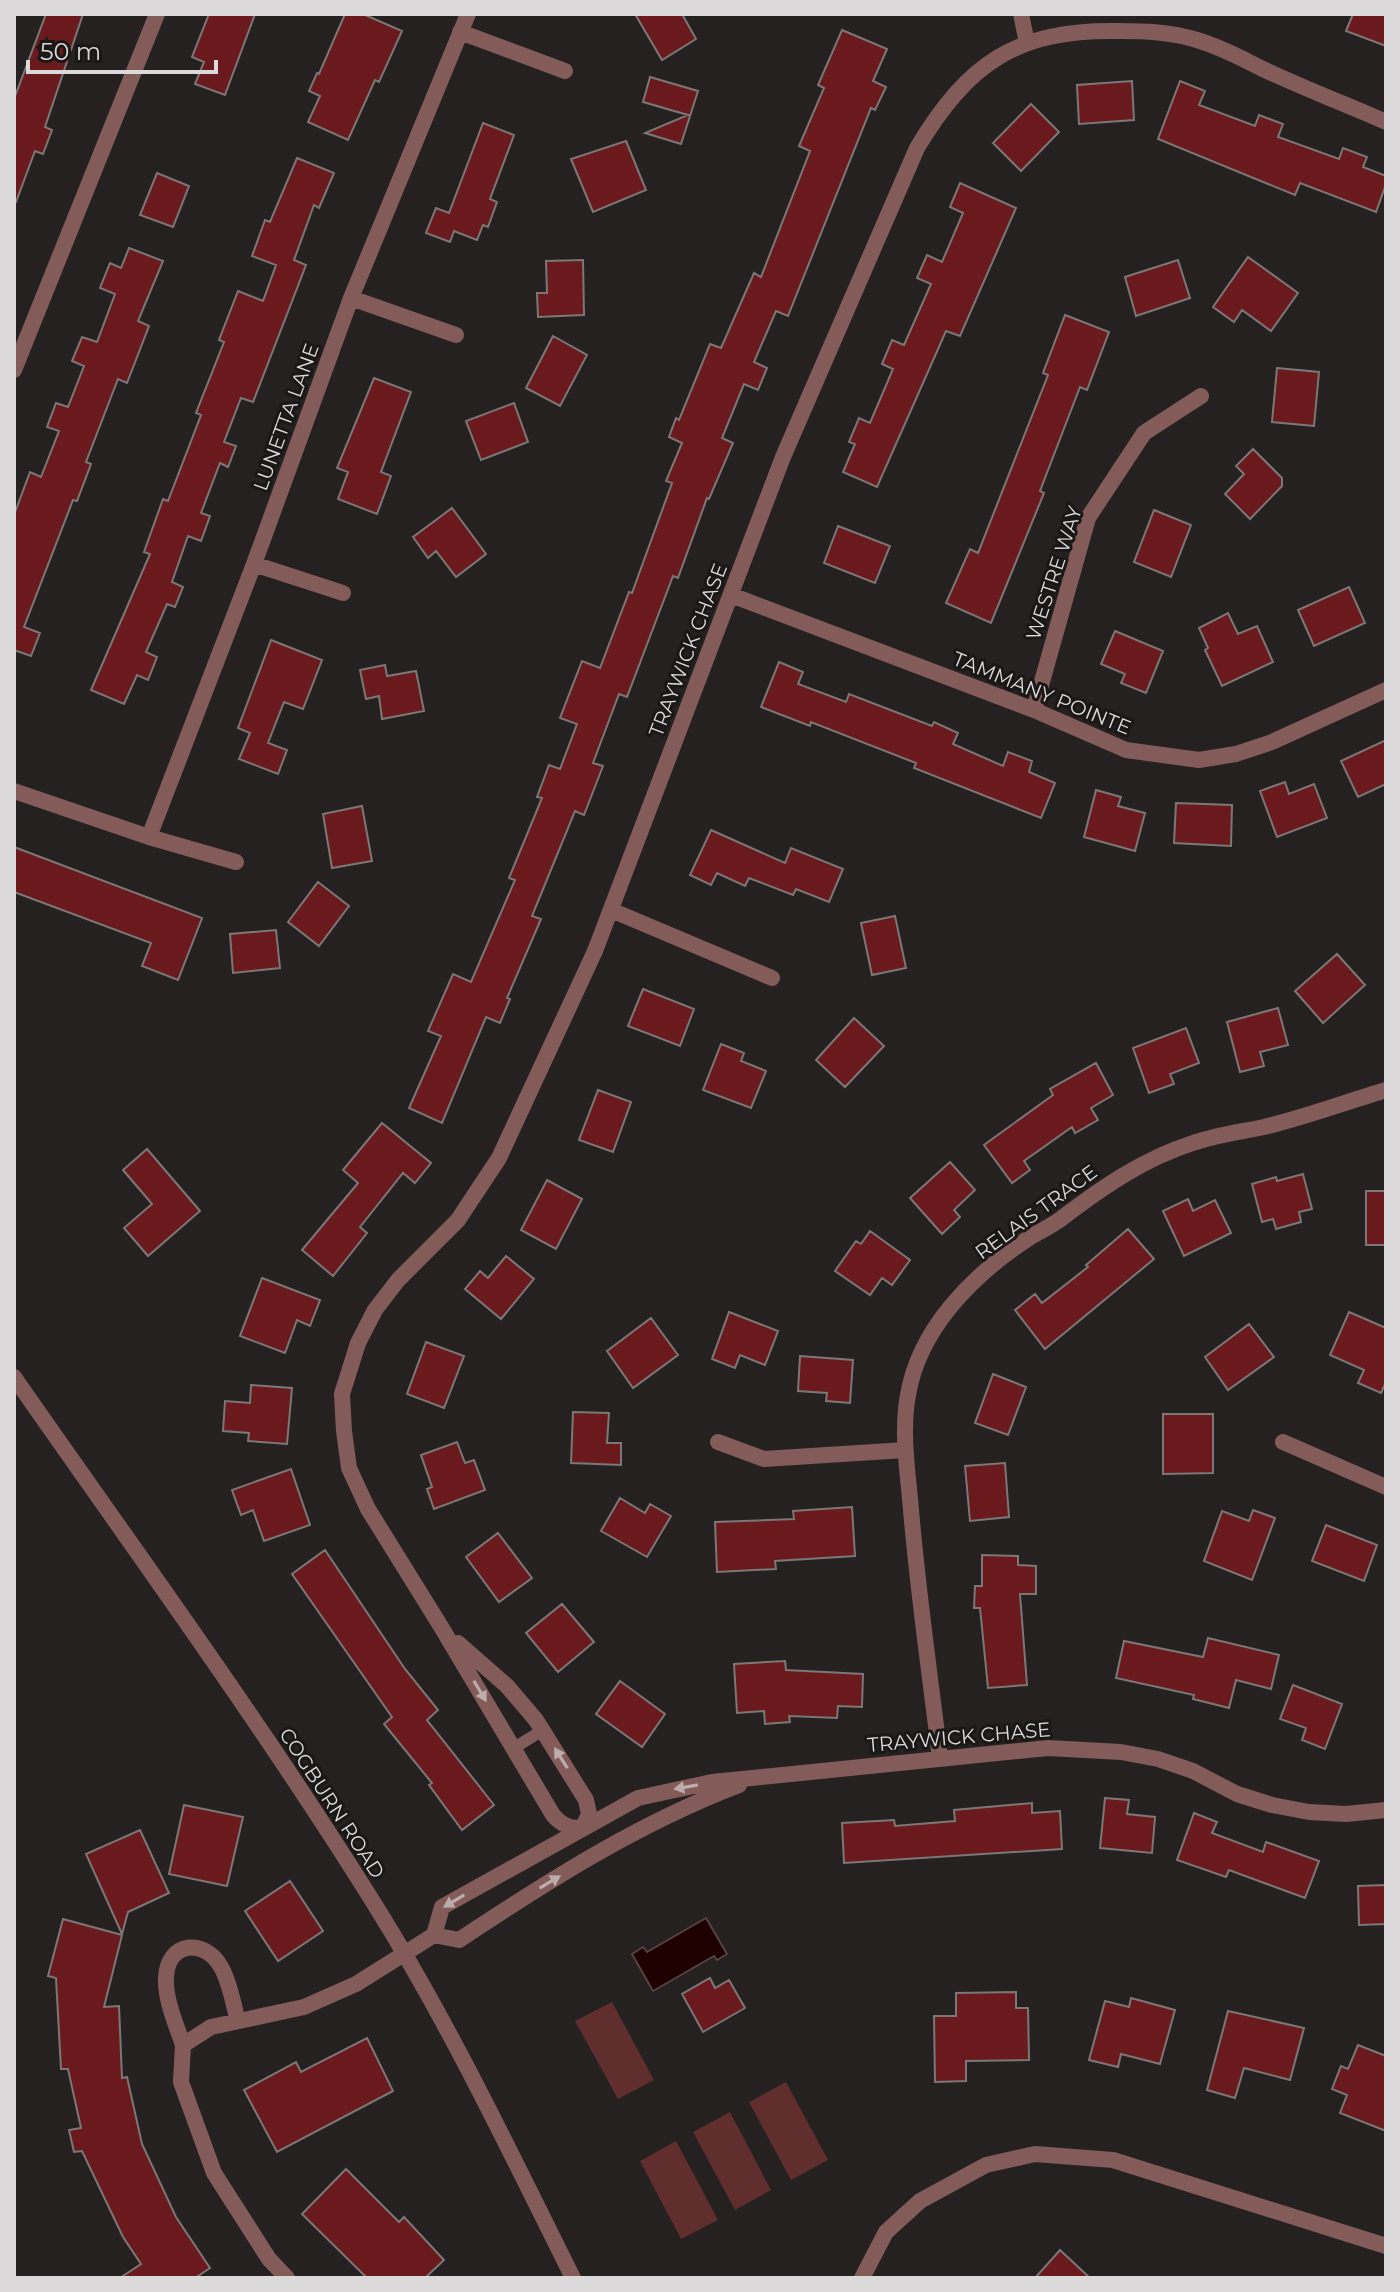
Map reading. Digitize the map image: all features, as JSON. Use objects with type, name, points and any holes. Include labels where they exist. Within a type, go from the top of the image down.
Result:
[{"type":"street","points":[[14,370],[157,14]]},
{"type":"street","name":"LUNETTA LANE","points":[[149,837],[254,564],[351,298],[468,14]]},
{"type":"street","points":[[1021,14],[1027,43]]},
{"type":"street","points":[[460,32],[565,71]]},
{"type":"street","name":"TRAYWICK CHASE","points":[[583,1827],[566,1826],[553,1815],[368,1509],[349,1468],[342,1394],[358,1343],[375,1310],[398,1280],[458,1220],[499,1158],[595,951],[783,457],[917,148],[939,111],[964,83],[994,60],[1027,43],[1063,33],[1159,32],[1196,39],[1386,122]]},
{"type":"street","points":[[351,298],[456,335]]},
{"type":"street","name":"WESTRE WAY","points":[[1034,710],[1088,518],[1144,433],[1201,396]]},
{"type":"street","points":[[254,564],[343,593]]},
{"type":"street","name":"TAMMANY POINTE","points":[[731,595],[1034,710],[1126,750],[1199,760],[1236,754],[1272,742],[1386,690]]},
{"type":"street","points":[[14,791],[149,837],[236,862]]},
{"type":"street","points":[[611,910],[772,978]]},
{"type":"street","name":"RELAIS TRACE","points":[[940,1758],[919,1588],[905,1450],[905,1417],[910,1381],[924,1346],[944,1314],[997,1261],[1103,1187],[1157,1156],[1192,1143],[1265,1126],[1386,1090]]},
{"type":"street","name":"COGBURN ROAD","points":[[14,1377],[294,1780],[376,1907],[479,2090],[573,2278]]},
{"type":"street","points":[[718,1442],[764,1459],[905,1450]]},
{"type":"street","points":[[1283,1442],[1386,1487]]},
{"type":"street","name":"TRAYWICK CHASE","points":[[440,1625],[519,1698],[543,1730],[586,1800],[589,1814],[583,1827]]},
{"type":"street","name":"TRAYWICK CHASE","points":[[434,1935],[442,1907],[638,1798],[763,1776],[1048,1748],[1121,1752],[1158,1759],[1193,1771],[1237,1794],[1309,1812],[1346,1814],[1386,1810]]},
{"type":"street","points":[[183,2045],[211,2027],[304,2007],[356,1984],[434,1935],[459,1940],[662,1817],[763,1776]]},
{"type":"street","name":"TRAYWICK CHASE","points":[[583,1827],[599,1853]]},
{"type":"street","points":[[238,2021],[223,1969],[214,1957],[203,1949],[191,1947],[178,1950],[168,1961],[166,1979],[168,1998],[183,2045],[181,2082],[214,2173],[269,2259],[287,2278]]},
{"type":"street","points":[[862,2278],[886,2232],[920,2201],[986,2165],[1035,2154],[1113,2160],[1386,2246]]},
{"type":"lane","points":[[514,1748],[543,1730]]},
{"type":"shaded area","points":[[706,1918],[727,1954],[717,1960],[714,1956],[653,1991],[632,1954],[643,1947],[647,1952]]},
{"type":"shaded area","points":[[612,2002],[654,2080],[618,2099],[575,2021]]},
{"type":"shaded area","points":[[786,2082],[828,2160],[791,2180],[749,2102]]},
{"type":"shaded area","points":[[730,2112],[771,2190],[735,2210],[693,2132]]},
{"type":"shaded area","points":[[676,2141],[718,2220],[681,2239],[640,2161]]},
{"type":"building","points":[[46,14],[83,14],[45,127],[52,130],[43,154],[35,151],[14,202],[14,99]]},
{"type":"building","points":[[209,14],[255,14],[225,95],[195,84],[204,62],[192,57]]},
{"type":"building","points":[[345,14],[363,14],[402,31],[379,82],[375,80],[348,140],[308,122],[320,96],[309,91]]},
{"type":"building","points":[[635,14],[682,14],[696,39],[662,60]]},
{"type":"building","points":[[1353,14],[1386,14],[1386,46],[1346,31]]},
{"type":"building","points":[[842,30],[887,49],[873,81],[886,87],[875,110],[871,108],[788,316],[776,311],[754,362],[767,368],[758,390],[744,384],[722,438],[733,443],[707,498],[678,578],[673,576],[627,697],[619,694],[593,763],[603,766],[584,815],[575,811],[532,916],[541,919],[507,998],[510,999],[500,1023],[486,1017],[442,1123],[409,1108],[441,1036],[428,1031],[453,974],[471,982],[515,880],[509,878],[542,798],[537,797],[549,765],[560,769],[577,724],[560,718],[582,661],[600,668],[629,592],[632,593],[672,483],[666,481],[682,443],[669,437],[676,418],[679,420],[710,344],[721,348],[754,273],[761,277],[810,151],[799,146],[824,88],[818,85]]},
{"type":"building","points":[[650,77],[698,91],[681,144],[645,133],[688,115],[643,102]]},
{"type":"building","points":[[1132,81],[1134,120],[1079,124],[1077,85]]},
{"type":"building","points":[[1180,81],[1205,91],[1199,105],[1255,126],[1259,115],[1283,124],[1278,137],[1339,159],[1343,148],[1367,157],[1363,167],[1386,176],[1376,212],[1300,183],[1295,195],[1158,139]]},
{"type":"building","points":[[1031,104],[1059,132],[1021,171],[993,143]]},
{"type":"building","points":[[483,123],[514,135],[490,199],[497,202],[488,227],[483,225],[477,240],[454,231],[450,242],[426,233],[436,208],[449,213]]},
{"type":"building","points":[[626,141],[646,190],[593,212],[571,159]]},
{"type":"building","points":[[297,158],[334,173],[319,208],[314,205],[294,260],[306,265],[253,402],[241,398],[224,442],[236,446],[228,467],[220,463],[201,513],[210,516],[201,541],[188,536],[172,582],[183,587],[175,607],[167,604],[146,652],[157,657],[148,680],[137,675],[124,704],[91,690],[150,554],[144,552],[163,499],[168,501],[201,415],[196,413],[224,342],[219,340],[238,291],[263,301],[276,265],[252,256],[265,220],[270,222]]},
{"type":"building","points":[[157,173],[189,186],[173,227],[140,215]]},
{"type":"building","points":[[960,183],[1016,208],[960,336],[946,331],[877,487],[843,472],[855,444],[849,442],[859,418],[870,423],[893,369],[882,364],[892,340],[904,345],[931,284],[917,278],[927,255],[942,262],[963,213],[950,207]]},
{"type":"building","points":[[129,248],[163,261],[138,321],[149,326],[127,383],[118,379],[86,462],[91,464],[77,501],[73,500],[24,627],[40,633],[31,656],[14,650],[14,515],[30,472],[41,477],[59,431],[47,427],[56,403],[68,407],[84,366],[72,361],[82,337],[97,342],[115,294],[100,288],[110,263],[121,268]]},
{"type":"building","points":[[1248,257],[1298,293],[1271,331],[1242,310],[1234,322],[1213,307]]},
{"type":"building","points":[[583,260],[584,315],[538,317],[537,293],[547,293],[546,261]]},
{"type":"building","points":[[1178,260],[1190,298],[1136,316],[1125,277]]},
{"type":"building","points":[[1065,315],[1109,332],[1087,390],[1080,387],[1040,491],[1044,493],[991,623],[946,603],[970,549],[978,553],[1048,375],[1043,373]]},
{"type":"building","points":[[553,336],[587,355],[560,406],[526,388]]},
{"type":"building","points":[[1277,368],[1319,372],[1314,426],[1272,422]]},
{"type":"building","points":[[374,378],[411,392],[381,472],[391,476],[377,514],[338,499],[348,472],[337,468]]},
{"type":"building","points":[[514,403],[528,442],[481,460],[466,421]]},
{"type":"building","points":[[1253,449],[1282,478],[1282,486],[1250,519],[1225,494],[1244,474],[1236,466]]},
{"type":"building","points":[[452,508],[486,554],[456,577],[436,551],[428,558],[413,537]]},
{"type":"building","points":[[1154,510],[1191,525],[1171,577],[1134,562]]},
{"type":"building","points":[[838,526],[890,546],[875,583],[824,563]]},
{"type":"building","points":[[1349,587],[1365,623],[1314,646],[1298,610]]},
{"type":"building","points":[[1228,613],[1238,634],[1257,626],[1273,662],[1222,686],[1205,650],[1208,648],[1199,628]]},
{"type":"building","points":[[1115,631],[1163,651],[1146,693],[1121,683],[1125,674],[1101,664]]},
{"type":"building","points":[[271,640],[322,660],[303,709],[284,702],[268,743],[287,750],[278,774],[239,759],[250,733],[238,728]]},
{"type":"building","points":[[779,662],[803,672],[798,684],[846,702],[849,694],[932,726],[934,722],[958,733],[953,744],[1003,766],[1008,752],[1032,761],[1029,772],[1055,783],[1041,818],[914,768],[916,763],[811,722],[810,726],[761,707]]},
{"type":"building","points":[[385,665],[387,676],[416,671],[424,711],[382,719],[379,696],[366,699],[360,670]]},
{"type":"building","points":[[1386,740],[1386,784],[1358,797],[1341,761]]},
{"type":"building","points":[[1285,782],[1289,794],[1314,784],[1327,818],[1277,837],[1260,791]]},
{"type":"building","points":[[1096,790],[1121,797],[1118,806],[1145,813],[1135,851],[1084,837]]},
{"type":"building","points":[[1176,803],[1232,805],[1231,846],[1174,843]]},
{"type":"building","points":[[362,806],[372,861],[332,868],[323,814]]},
{"type":"building","points":[[711,830],[785,863],[791,848],[843,869],[829,902],[796,889],[793,895],[749,878],[745,886],[717,873],[711,885],[690,875]]},
{"type":"building","points":[[14,847],[202,918],[178,980],[142,966],[151,943],[14,892]]},
{"type":"building","points":[[318,882],[349,906],[319,946],[288,922]]},
{"type":"building","points":[[895,916],[906,968],[872,975],[861,923]]},
{"type":"building","points":[[276,930],[280,968],[233,973],[230,934]]},
{"type":"building","points":[[1337,954],[1365,985],[1323,1023],[1295,991]]},
{"type":"building","points":[[643,989],[694,1009],[680,1046],[628,1026]]},
{"type":"building","points":[[1278,1008],[1288,1045],[1260,1052],[1264,1066],[1240,1072],[1227,1022]]},
{"type":"building","points":[[854,1018],[884,1046],[845,1087],[816,1060]]},
{"type":"building","points":[[1186,1028],[1199,1063],[1170,1074],[1174,1084],[1149,1093],[1133,1048]]},
{"type":"building","points":[[721,1044],[744,1053],[741,1061],[766,1071],[751,1108],[703,1090]]},
{"type":"building","points":[[1096,1063],[1113,1095],[1091,1108],[1098,1120],[1075,1133],[1072,1127],[1024,1161],[1030,1170],[1012,1183],[984,1145],[1053,1095],[1050,1089]]},
{"type":"building","points":[[598,1090],[631,1102],[613,1152],[579,1140]]},
{"type":"building","points":[[382,1123],[431,1163],[415,1183],[403,1173],[360,1227],[367,1233],[333,1276],[302,1250],[358,1183],[343,1170]]},
{"type":"building","points":[[147,1149],[200,1211],[148,1256],[124,1228],[152,1204],[123,1170]]},
{"type":"building","points":[[950,1162],[975,1190],[954,1210],[960,1217],[942,1234],[910,1198]]},
{"type":"building","points":[[1303,1174],[1312,1209],[1299,1212],[1301,1222],[1276,1229],[1273,1219],[1262,1222],[1252,1184]]},
{"type":"building","points":[[547,1180],[582,1199],[556,1249],[521,1230]]},
{"type":"building","points":[[1366,1191],[1386,1191],[1386,1245],[1366,1245]]},
{"type":"building","points":[[1188,1199],[1193,1211],[1215,1200],[1231,1233],[1184,1256],[1163,1211]]},
{"type":"building","points":[[1128,1229],[1154,1259],[1045,1349],[1015,1310],[1035,1294],[1042,1303],[1088,1267],[1086,1265]]},
{"type":"building","points":[[870,1231],[910,1260],[892,1285],[882,1278],[870,1295],[835,1271],[856,1241],[861,1244]]},
{"type":"building","points":[[506,1256],[534,1279],[501,1319],[465,1289],[480,1271],[488,1278]]},
{"type":"building","points":[[262,1278],[320,1300],[310,1326],[297,1320],[285,1353],[240,1336]]},
{"type":"building","points":[[729,1312],[778,1331],[765,1365],[740,1355],[735,1368],[712,1359]]},
{"type":"building","points":[[1349,1312],[1386,1328],[1386,1382],[1381,1393],[1358,1383],[1364,1370],[1330,1355]]},
{"type":"building","points":[[651,1318],[678,1355],[633,1388],[607,1351]]},
{"type":"building","points":[[1249,1324],[1274,1357],[1228,1390],[1205,1357]]},
{"type":"building","points":[[426,1342],[464,1356],[444,1408],[407,1394]]},
{"type":"building","points":[[800,1356],[853,1360],[850,1403],[826,1401],[827,1393],[798,1391]]},
{"type":"building","points":[[993,1374],[1026,1387],[1008,1435],[975,1423]]},
{"type":"building","points":[[251,1385],[292,1388],[287,1444],[248,1441],[249,1433],[223,1431],[225,1401],[250,1403]]},
{"type":"building","points":[[573,1412],[609,1413],[607,1443],[621,1443],[621,1465],[571,1463]]},
{"type":"building","points":[[1163,1414],[1213,1414],[1213,1473],[1163,1474]]},
{"type":"building","points":[[457,1442],[465,1463],[474,1460],[485,1490],[434,1509],[427,1489],[432,1487],[421,1455]]},
{"type":"building","points":[[1005,1463],[1009,1517],[970,1521],[965,1466]]},
{"type":"building","points":[[291,1469],[310,1525],[264,1541],[253,1510],[241,1515],[232,1490]]},
{"type":"building","points":[[620,1498],[645,1513],[650,1504],[671,1516],[647,1557],[601,1531]]},
{"type":"building","points":[[852,1507],[855,1556],[775,1561],[776,1569],[717,1572],[715,1522],[794,1519],[793,1511]]},
{"type":"building","points":[[1253,1510],[1275,1518],[1252,1580],[1204,1561],[1222,1511],[1249,1521]]},
{"type":"building","points":[[1326,1525],[1377,1545],[1364,1581],[1312,1561]]},
{"type":"building","points":[[498,1533],[532,1578],[499,1602],[466,1557]]},
{"type":"building","points":[[325,1550],[405,1669],[438,1710],[427,1720],[494,1805],[462,1830],[429,1785],[432,1783],[384,1724],[392,1717],[292,1574]]},
{"type":"building","points":[[982,1555],[1018,1556],[1018,1565],[1036,1566],[1036,1594],[1020,1594],[1027,1685],[988,1688],[980,1608],[974,1608],[975,1586],[982,1586]]},
{"type":"building","points":[[562,1604],[594,1642],[558,1672],[526,1633]]},
{"type":"building","points":[[1208,1638],[1279,1655],[1271,1689],[1236,1680],[1229,1708],[1193,1699],[1194,1695],[1116,1678],[1124,1641],[1203,1657]]},
{"type":"building","points":[[785,1661],[786,1670],[863,1674],[862,1707],[838,1706],[837,1718],[789,1716],[790,1722],[765,1724],[764,1711],[737,1713],[734,1664]]},
{"type":"building","points":[[620,1681],[665,1714],[642,1747],[596,1714]]},
{"type":"building","points":[[1293,1685],[1342,1704],[1325,1749],[1302,1740],[1306,1728],[1280,1719]]},
{"type":"building","points":[[1105,1798],[1129,1800],[1127,1814],[1155,1817],[1152,1853],[1100,1848]]},
{"type":"building","points":[[1032,1803],[1032,1813],[1060,1811],[1062,1849],[844,1863],[842,1823],[894,1820],[895,1826],[955,1821],[954,1810]]},
{"type":"building","points":[[184,1805],[243,1817],[227,1886],[169,1874]]},
{"type":"building","points":[[1194,1813],[1217,1822],[1212,1833],[1263,1852],[1266,1842],[1319,1861],[1305,1898],[1229,1870],[1226,1877],[1177,1860]]},
{"type":"building","points":[[140,1830],[169,1893],[128,1912],[122,1934],[86,1854]]},
{"type":"building","points":[[290,1881],[323,1931],[278,1961],[245,1911]]},
{"type":"building","points":[[1386,1885],[1386,1924],[1359,1925],[1358,1886]]},
{"type":"building","points":[[63,1919],[122,1935],[104,2007],[119,2006],[122,2078],[127,2077],[142,2144],[176,2217],[210,2268],[195,2278],[120,2278],[141,2264],[123,2237],[82,2151],[74,2152],[69,2130],[81,2128],[68,2069],[61,2069],[56,1978],[48,1976]]},
{"type":"building","points":[[710,1978],[715,1988],[729,1980],[745,2008],[703,2032],[682,1994]]},
{"type":"building","points":[[1016,1992],[1016,2008],[1028,2008],[1029,2060],[966,2061],[966,2081],[935,2082],[934,2016],[956,2016],[956,1993]]},
{"type":"building","points":[[1131,1998],[1175,2010],[1160,2064],[1121,2054],[1118,2067],[1089,2060],[1105,2001],[1129,2007]]},
{"type":"building","points":[[1228,2011],[1304,2028],[1290,2080],[1244,2068],[1235,2098],[1207,2090]]},
{"type":"building","points":[[367,2038],[393,2091],[277,2152],[244,2090],[296,2062],[301,2072]]},
{"type":"building","points":[[1358,2045],[1386,2056],[1386,2131],[1340,2113],[1347,2095],[1332,2089],[1341,2066],[1348,2069]]},
{"type":"building","points":[[346,2169],[399,2222],[404,2217],[444,2260],[425,2278],[367,2278],[302,2214]]},
{"type":"building","points":[[1060,2250],[1090,2278],[1035,2278]]}]
